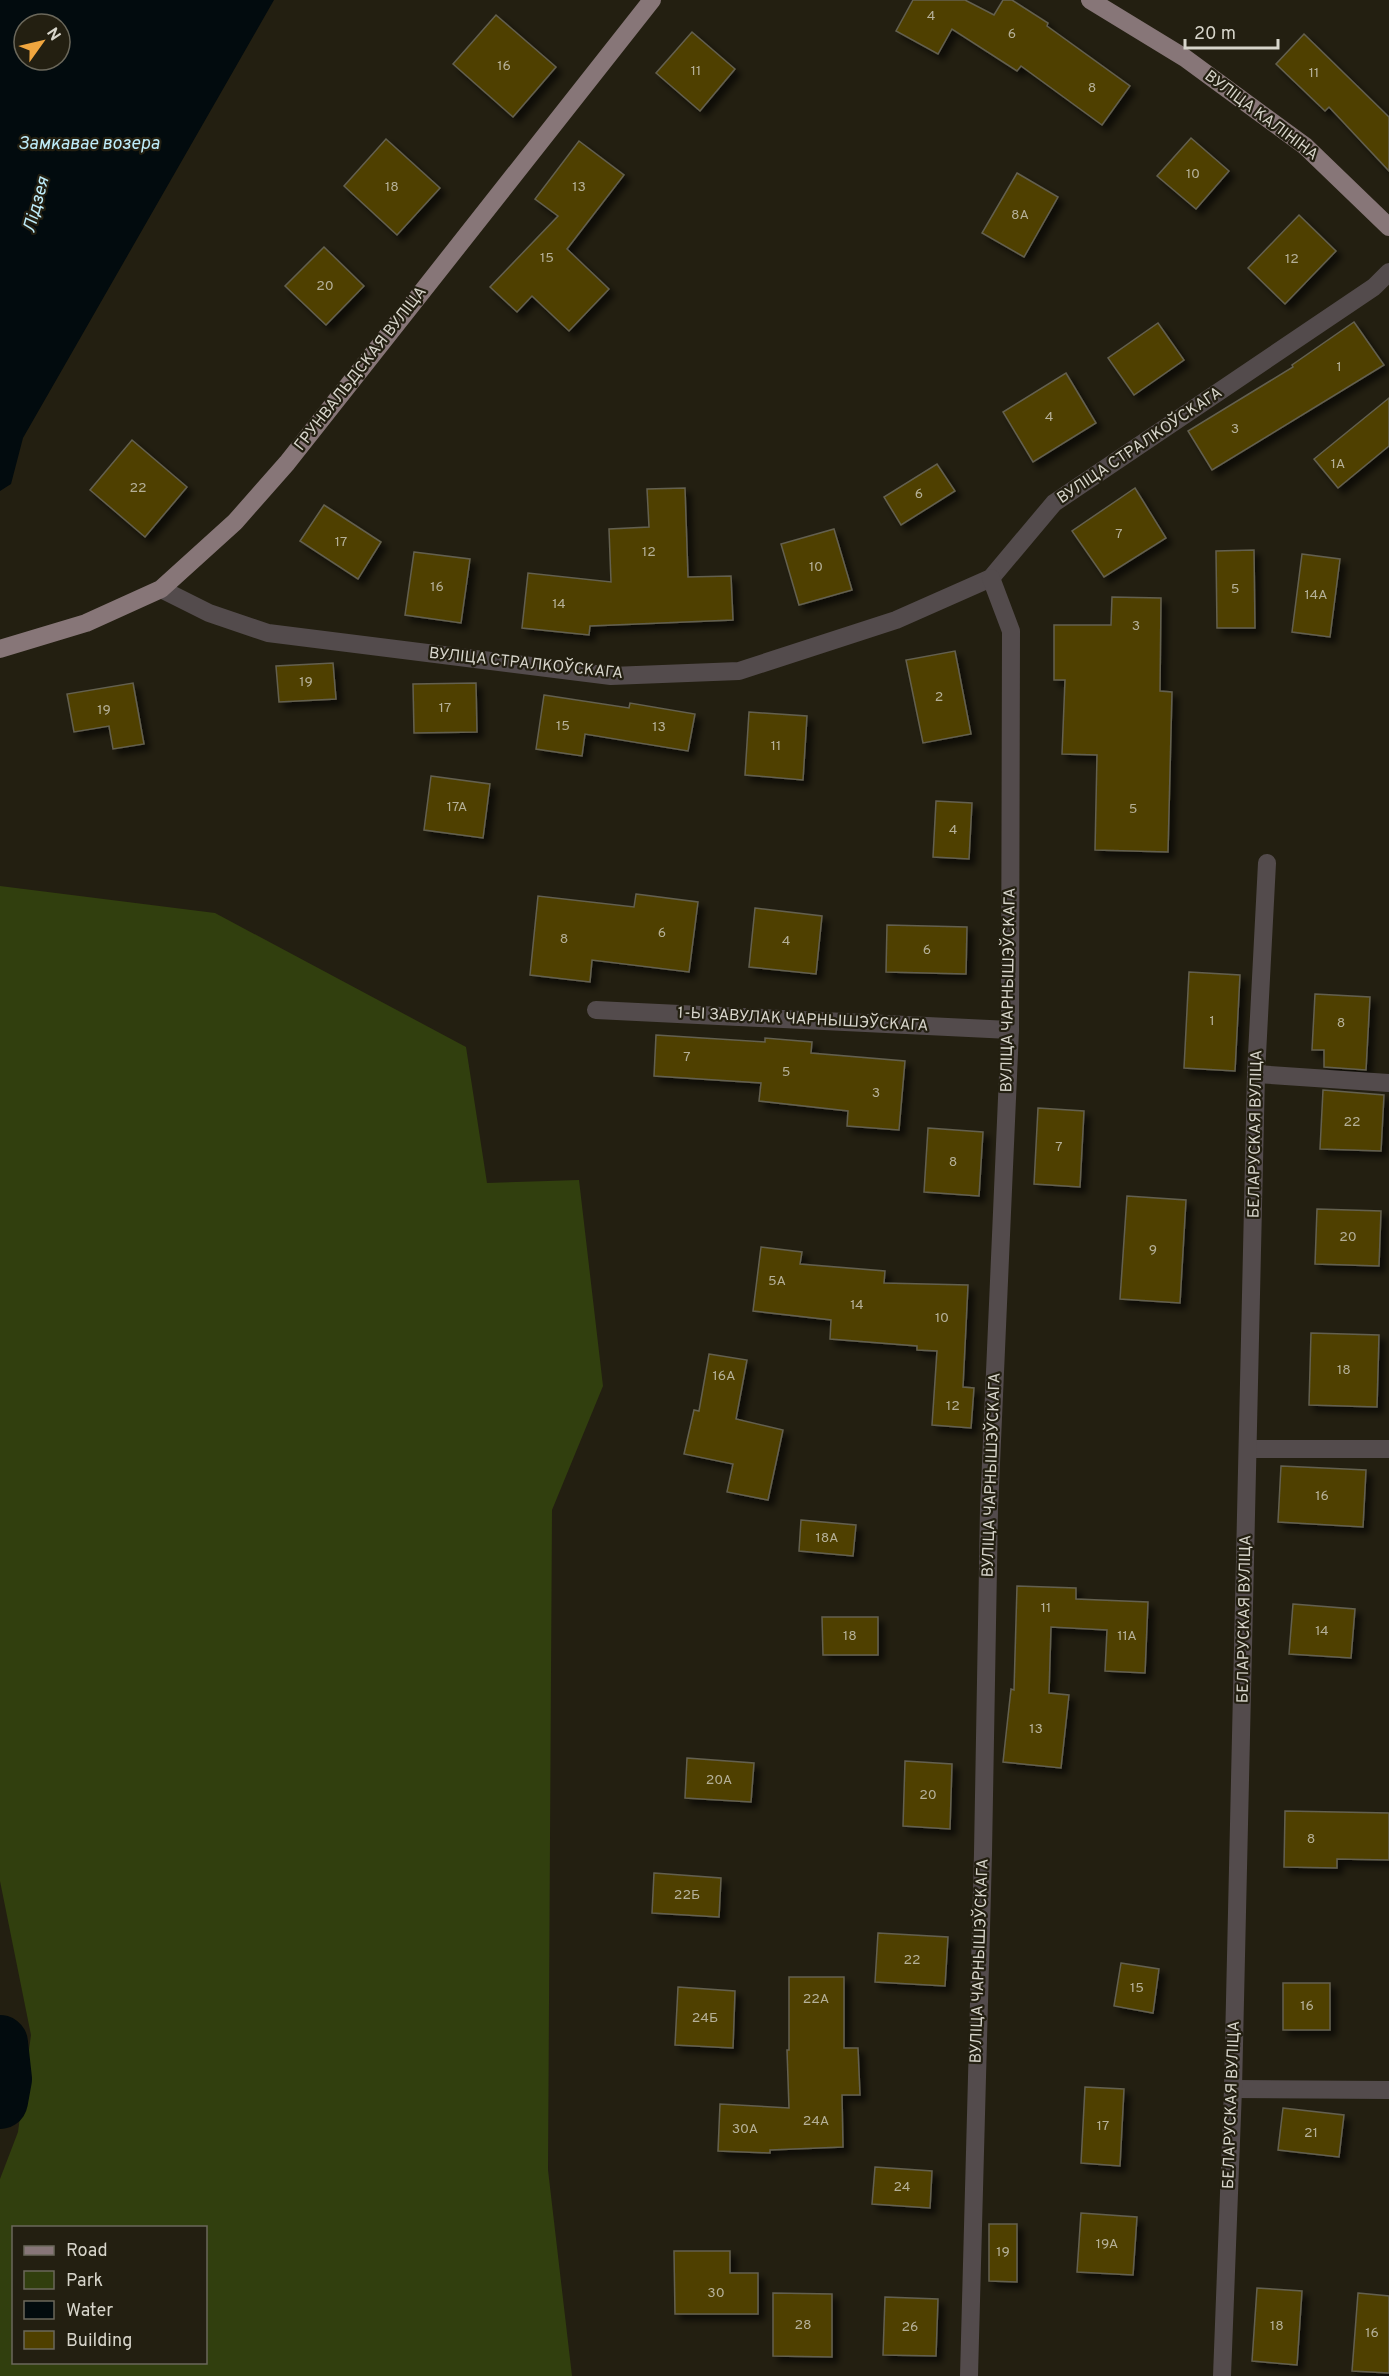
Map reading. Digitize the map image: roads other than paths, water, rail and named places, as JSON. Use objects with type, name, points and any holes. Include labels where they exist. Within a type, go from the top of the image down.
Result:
[{"type":"main road","name":"ГРУНВАЛЬДСКАЯ ВУЛІЦА","points":[[0,649],[86,623],[161,589],[235,522],[287,463],[652,0]]},
{"type":"main road","name":"ВУЛІЦА КАЛІНІНА","points":[[1090,0],[1185,58],[1305,146],[1389,227]]},
{"type":"street","name":"ВУЛІЦА СТРАЛКОЎСКАГА","points":[[161,589],[209,614],[268,633],[611,676],[739,671],[896,620],[991,578],[1054,503],[1374,287],[1389,272]]},
{"type":"street","name":"ВУЛІЦА ЧАРНЫШЭЎСКАГА","points":[[969,2376],[984,1841],[989,1509],[1010,1030],[1011,632],[991,578]]},
{"type":"street","name":"БЕЛАРУСКАЯ ВУЛІЦА","points":[[1222,2376],[1233,2089],[1256,1074],[1268,863]]},
{"type":"street","name":"1-Ы ЗАВУЛАК ЧАРНЫШЭЎСКАГА","points":[[596,1010],[1010,1030]]},
{"type":"street","points":[[1256,1074],[1389,1083]]},
{"type":"street","points":[[1249,1449],[1389,1449]]},
{"type":"street","points":[[1233,2089],[1389,2090]]},
{"type":"water","name":"Замкавае возера","points":[[0,0],[274,0],[23,438],[11,484],[0,491]]},
{"type":"waterway","name":"Лідзея","points":[[0,2043],[4,2079],[0,2101]]}]
